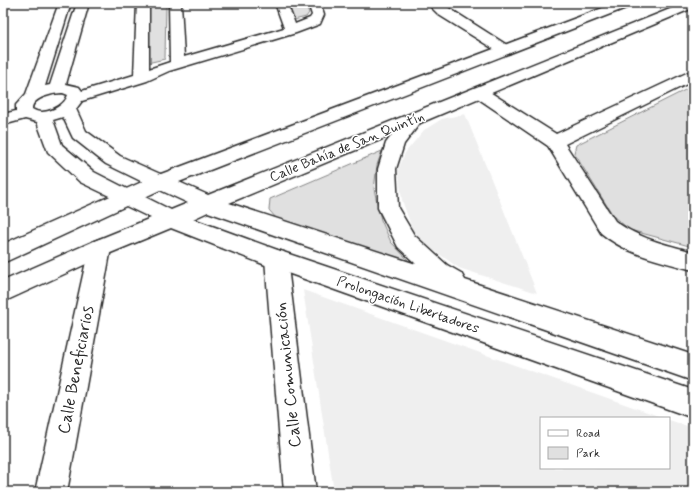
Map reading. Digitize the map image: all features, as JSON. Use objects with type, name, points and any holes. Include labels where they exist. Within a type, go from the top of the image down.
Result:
[{"type":"street","points":[[32,108],[65,3]]},
{"type":"street","points":[[3,112],[32,108],[56,114],[68,96],[83,3]]},
{"type":"street","points":[[141,75],[143,3]]},
{"type":"street","points":[[170,66],[175,3]]},
{"type":"street","points":[[281,3],[291,30]]},
{"type":"street","points":[[3,120],[32,108],[41,92],[68,96],[291,30],[315,21],[318,14],[314,3]]},
{"type":"street","points":[[433,3],[444,12],[512,47]]},
{"type":"street","points":[[447,3],[512,47]]},
{"type":"street","points":[[3,254],[126,196],[160,182],[628,3]]},
{"type":"street","name":"Calle Bahía de San Quintín","points":[[3,292],[100,248],[693,4]]},
{"type":"street","points":[[561,140],[693,75]]},
{"type":"street","points":[[487,88],[561,140],[608,227],[615,234],[632,244],[693,261]]},
{"type":"street","points":[[68,96],[79,134],[114,160],[208,204],[693,368]]},
{"type":"street","name":"Prolongación Libertadores","points":[[32,108],[54,148],[87,177],[171,219],[276,259],[693,404]]},
{"type":"street","points":[[414,120],[396,142],[387,169],[388,208],[406,241],[439,272],[492,301]]},
{"type":"street","name":"Calle Beneficiarios","points":[[51,492],[100,248]]},
{"type":"street","name":"Calle Comunicación","points":[[276,259],[300,492]]},
{"type":"street","points":[[486,332],[492,301]]},
{"type":"shaded area","points":[[465,114],[537,293],[459,268],[415,237],[402,200],[398,170],[405,153],[424,130],[442,119]]},
{"type":"shaded area","points":[[303,290],[661,417],[540,417],[540,469],[670,469],[670,420],[693,428],[693,492],[334,492]]},
{"type":"green space","points":[[148,3],[166,3],[165,59],[147,63]]},
{"type":"green space","points":[[286,3],[305,3],[309,13],[306,17],[294,20],[290,15]]},
{"type":"green space","points":[[693,86],[693,247],[630,230],[614,217],[574,153],[576,145]]},
{"type":"green space","points":[[382,151],[377,165],[374,189],[381,220],[391,242],[410,262],[276,218],[269,210],[270,199]]}]
